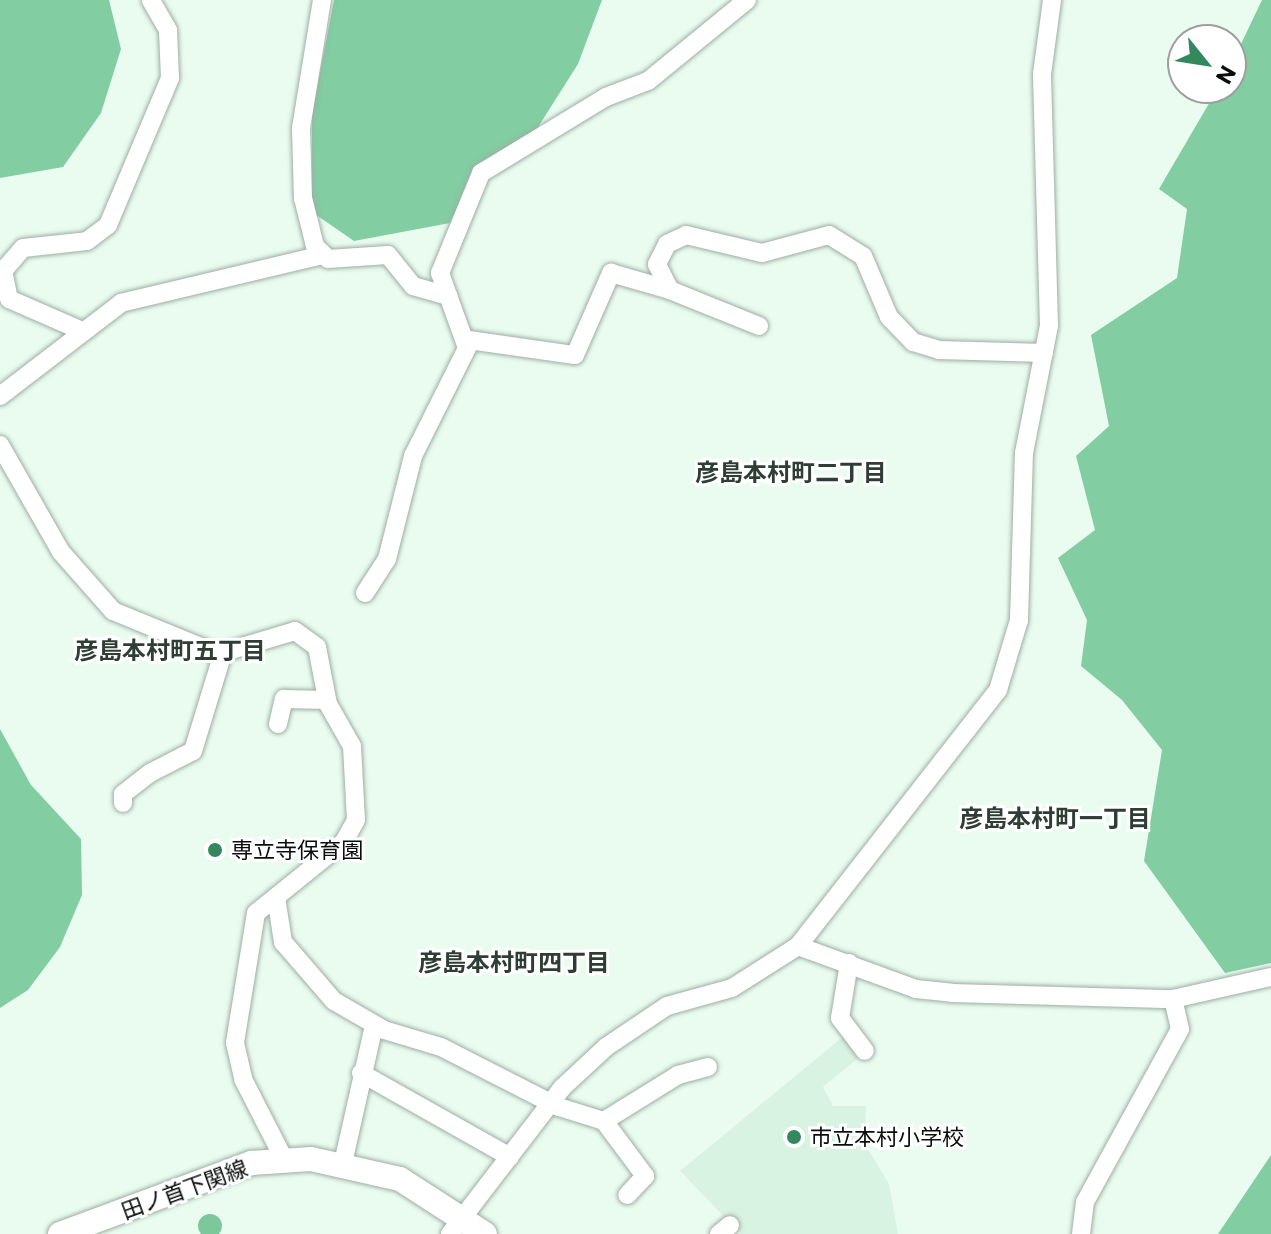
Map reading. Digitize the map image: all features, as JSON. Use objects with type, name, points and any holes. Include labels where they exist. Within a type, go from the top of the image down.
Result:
[{"type":"main road","name":"田ノ首下関線","points":[[60,1234],[251,1163],[284,1159],[343,1163],[400,1179],[457,1225],[485,1234]]},
{"type":"street","points":[[80,330],[9,299],[3,271],[23,248],[87,241],[108,225],[170,78],[168,30],[151,0]]},
{"type":"street","points":[[322,0],[302,108],[302,183],[311,233],[323,255]]},
{"type":"street","points":[[469,340],[449,296],[441,262],[481,173],[606,97],[648,81],[747,0]]},
{"type":"street","points":[[457,1225],[551,1102],[606,1047],[667,1006],[732,988],[798,946],[998,690],[1019,620],[1024,453],[1044,353],[1050,289],[1042,74],[1052,0]]},
{"type":"street","points":[[670,290],[658,258],[679,236],[762,253],[829,235],[863,256],[889,317],[913,342],[939,350],[1044,353]]},
{"type":"street","points":[[0,396],[80,330],[134,298],[323,255],[388,255],[413,286],[449,296]]},
{"type":"street","points":[[469,340],[575,355],[611,273],[670,290],[759,326]]},
{"type":"street","points":[[365,593],[387,559],[416,447],[469,340]]},
{"type":"street","points":[[0,445],[48,533],[98,597],[151,631],[223,653],[301,632],[317,647],[327,700],[352,746],[354,827],[254,917],[235,1052],[284,1159]]},
{"type":"street","points":[[123,803],[123,794],[150,773],[193,751],[223,653]]},
{"type":"street","points":[[278,724],[284,699],[327,700]]},
{"type":"street","points":[[276,897],[287,948],[334,1001],[374,1025],[441,1047],[551,1102],[604,1121],[645,1176],[627,1195]]},
{"type":"street","points":[[798,946],[916,989],[952,993],[1173,999],[1271,977]]},
{"type":"street","points":[[849,963],[840,1018],[865,1051]]},
{"type":"street","points":[[1081,1234],[1085,1202],[1180,1029],[1173,999]]},
{"type":"street","points":[[343,1163],[374,1025]]},
{"type":"street","points":[[604,1121],[678,1075],[708,1067]]},
{"type":"street","points":[[361,1073],[510,1157]]},
{"type":"shaded area","points":[[0,0],[109,0],[121,49],[101,113],[63,167],[0,178]]},
{"type":"shaded area","points":[[334,0],[602,0],[578,64],[535,132],[477,165],[450,223],[354,241],[312,212],[312,114]]},
{"type":"shaded area","points":[[1262,0],[1271,0],[1271,963],[1225,973],[1144,861],[1162,750],[1122,700],[1081,666],[1087,620],[1058,558],[1095,530],[1076,456],[1109,426],[1091,335],[1177,278],[1187,209],[1159,189],[1209,104],[1247,104],[1247,31]]},
{"type":"shaded area","points":[[0,729],[31,785],[81,839],[82,895],[60,947],[28,990],[0,1008]]},
{"type":"shaded area","name":"市立本村小学校","points":[[845,1035],[863,1054],[823,1087],[833,1106],[866,1106],[865,1144],[889,1184],[898,1234],[741,1234],[680,1171]]},
{"type":"shaded area","points":[[1271,1155],[1271,1234],[1218,1234]]},
{"type":"shaded area","points":[[210,1214],[218,1218],[222,1226],[218,1234],[210,1238],[202,1234],[198,1226],[202,1218]]},
{"type":"place","name":"専立寺保育園","points":[[215,850]]},
{"type":"place","name":"市立本村小学校","points":[[794,1137]]},
{"type":"district","name":"彦島本村町二丁目","points":[[791,472]]},
{"type":"district","name":"彦島本村町五丁目","points":[[170,650]]},
{"type":"district","name":"彦島本村町一丁目","points":[[1055,818]]},
{"type":"district","name":"彦島本村町四丁目","points":[[514,962]]}]
